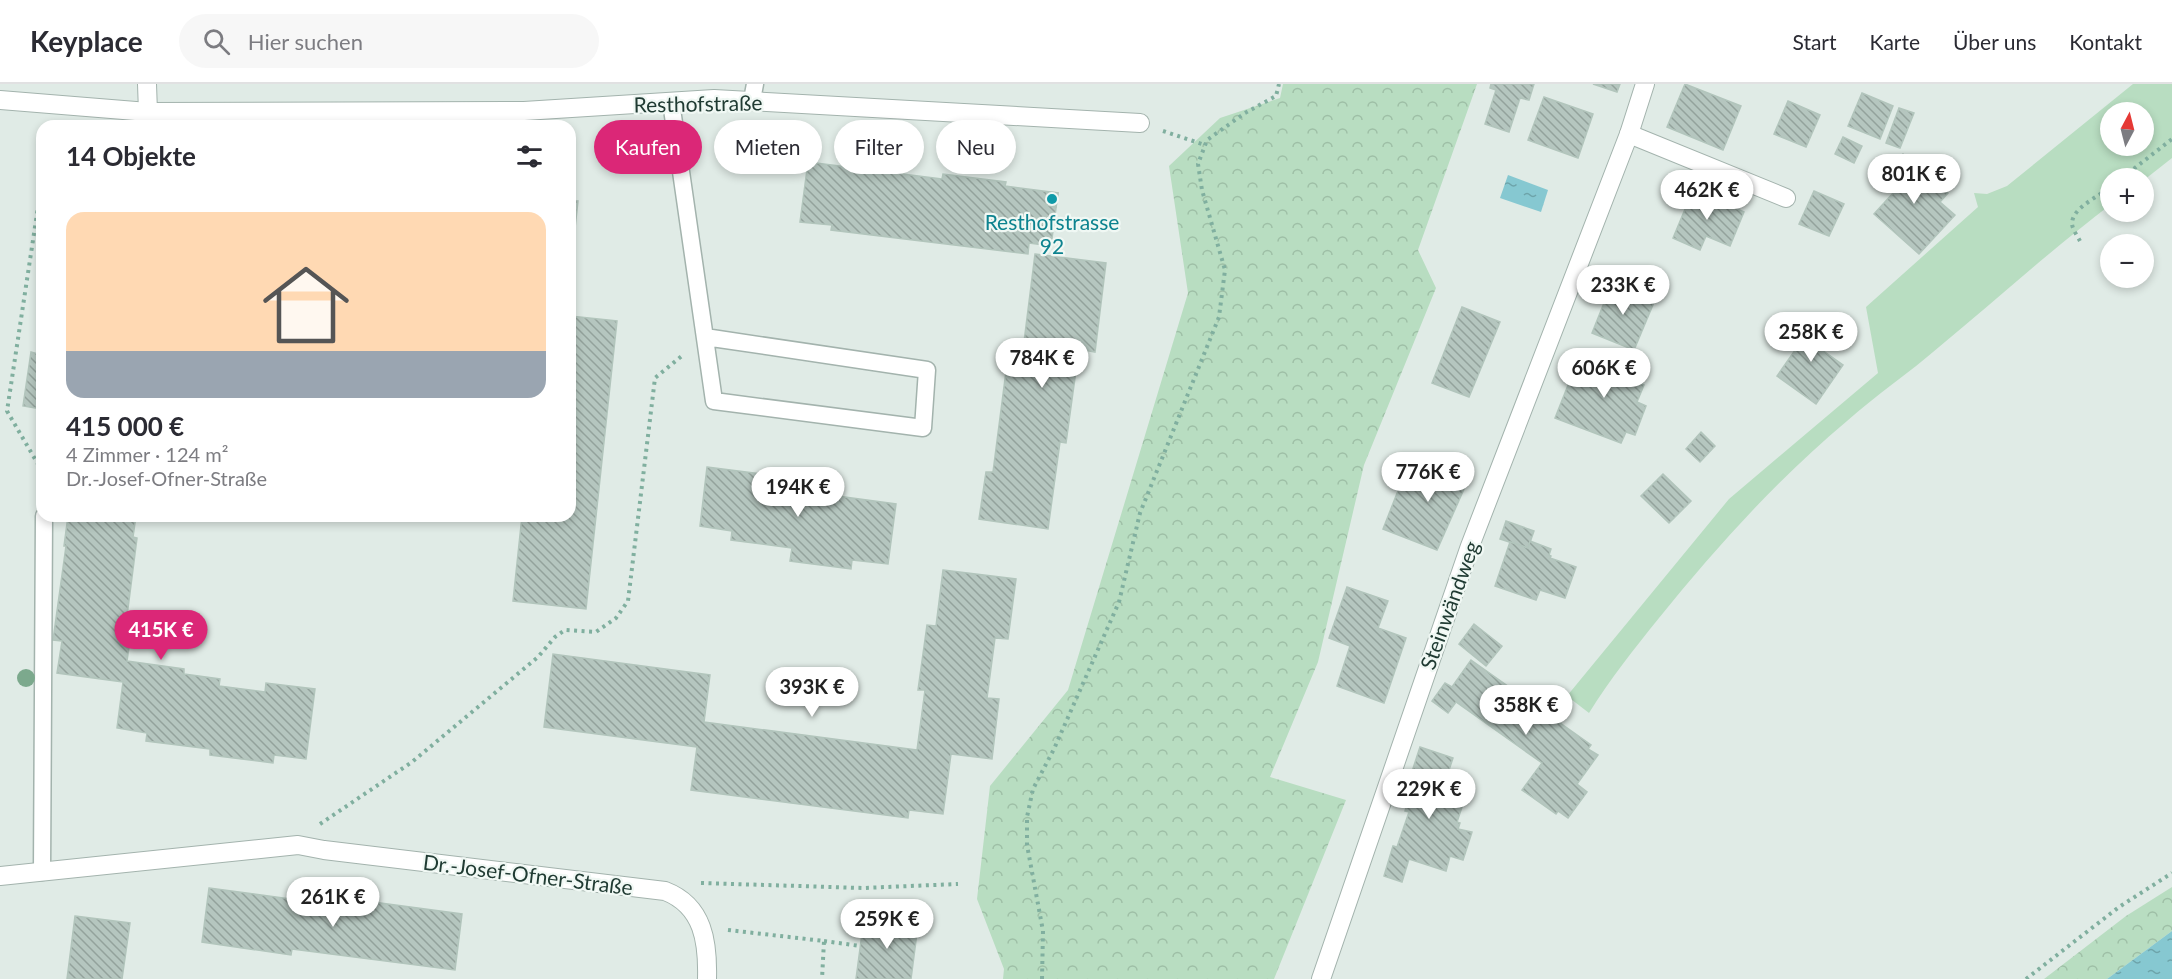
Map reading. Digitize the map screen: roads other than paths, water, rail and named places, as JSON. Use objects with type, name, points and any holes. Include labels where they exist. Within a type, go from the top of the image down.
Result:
[{"type":"street","points":[[147,84],[148,112]]},
{"type":"street","name":"Steinwändweg","points":[[1321,979],[1470,546],[1629,134],[1645,84]]},
{"type":"street","name":"Resthofstraße","points":[[0,100],[148,112],[524,111],[714,99],[753,92],[1140,123]]},
{"type":"street","points":[[1629,134],[1786,198]]},
{"type":"street","name":"Dr.-Josef-Ofner-Straße","points":[[0,876],[298,845],[665,891],[677,895],[692,911],[705,934],[708,956],[707,979]]},
{"type":"lane","points":[[671,102],[714,401],[923,428],[927,370],[705,338]]},
{"type":"lane","points":[[42,872],[44,522]]},
{"type":"water","points":[[1508,175],[1548,190],[1541,212],[1500,198]]},
{"type":"water","points":[[2172,931],[2172,979],[2107,979]]},
{"type":"place","name":"Resthofstrasse 92","points":[[1052,199]]}]
